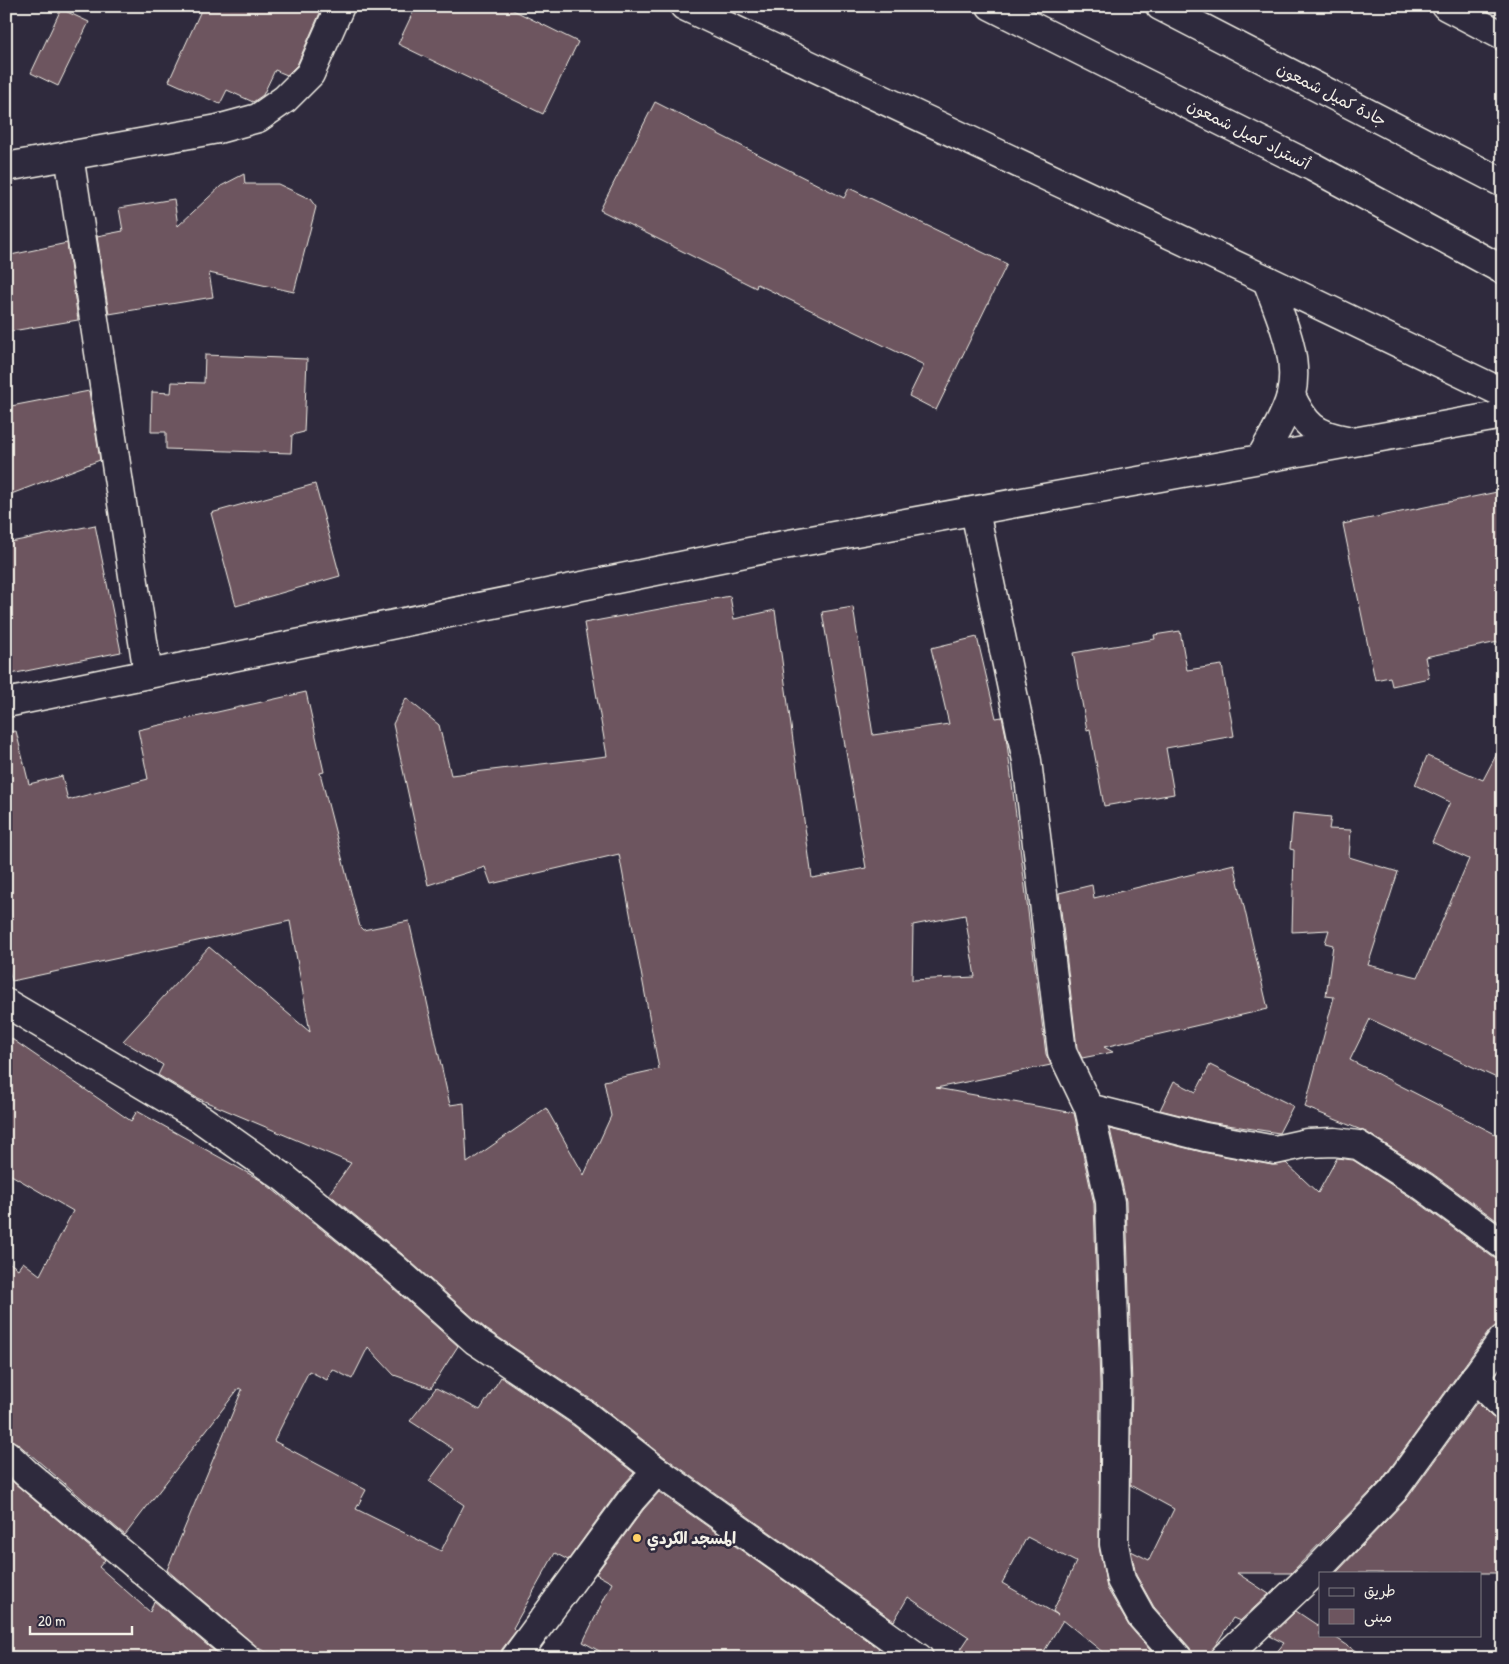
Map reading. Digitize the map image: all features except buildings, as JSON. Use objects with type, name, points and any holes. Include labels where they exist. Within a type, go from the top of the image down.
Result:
[{"type":"main road","points":[[6,167],[218,129],[258,118],[285,100],[310,74],[340,6]]},
{"type":"main road","points":[[684,6],[1503,393]]},
{"type":"main road","name":"أتستراد كميل شمعون","points":[[991,6],[1313,167],[1503,270]]},
{"type":"main road","name":"جادة كميل شمعون","points":[[1160,6],[1503,183]]},
{"type":"main road","points":[[1446,6],[1503,36]]},
{"type":"main road","points":[[70,155],[148,674]]},
{"type":"main road","points":[[1261,458],[1291,396],[1294,373],[1291,350],[1267,280]]},
{"type":"main road","points":[[1291,396],[1299,414],[1312,428],[1328,437],[1354,441]]},
{"type":"main road","points":[[6,703],[784,544],[1503,415]]},
{"type":"main road","points":[[975,511],[1027,761],[1062,1052],[1089,1108],[1110,1202],[1116,1385],[1114,1544],[1121,1580],[1140,1616],[1178,1658]]},
{"type":"main road","points":[[6,1003],[201,1119],[283,1177],[392,1266],[476,1341],[583,1413],[657,1471],[919,1658]]},
{"type":"main road","points":[[1089,1108],[1205,1137],[1274,1150],[1307,1143],[1335,1142],[1358,1145],[1416,1182],[1503,1245]]},
{"type":"main road","points":[[1224,1658],[1315,1572],[1393,1491],[1503,1339]]},
{"type":"main road","points":[[1475,1377],[1503,1406]]},
{"type":"main road","points":[[6,1454],[26,1473],[247,1658]]},
{"type":"main road","points":[[521,1656],[631,1500],[657,1471]]},
{"type":"place","name":"المسجد الكردي","points":[[637,1538]]}]
